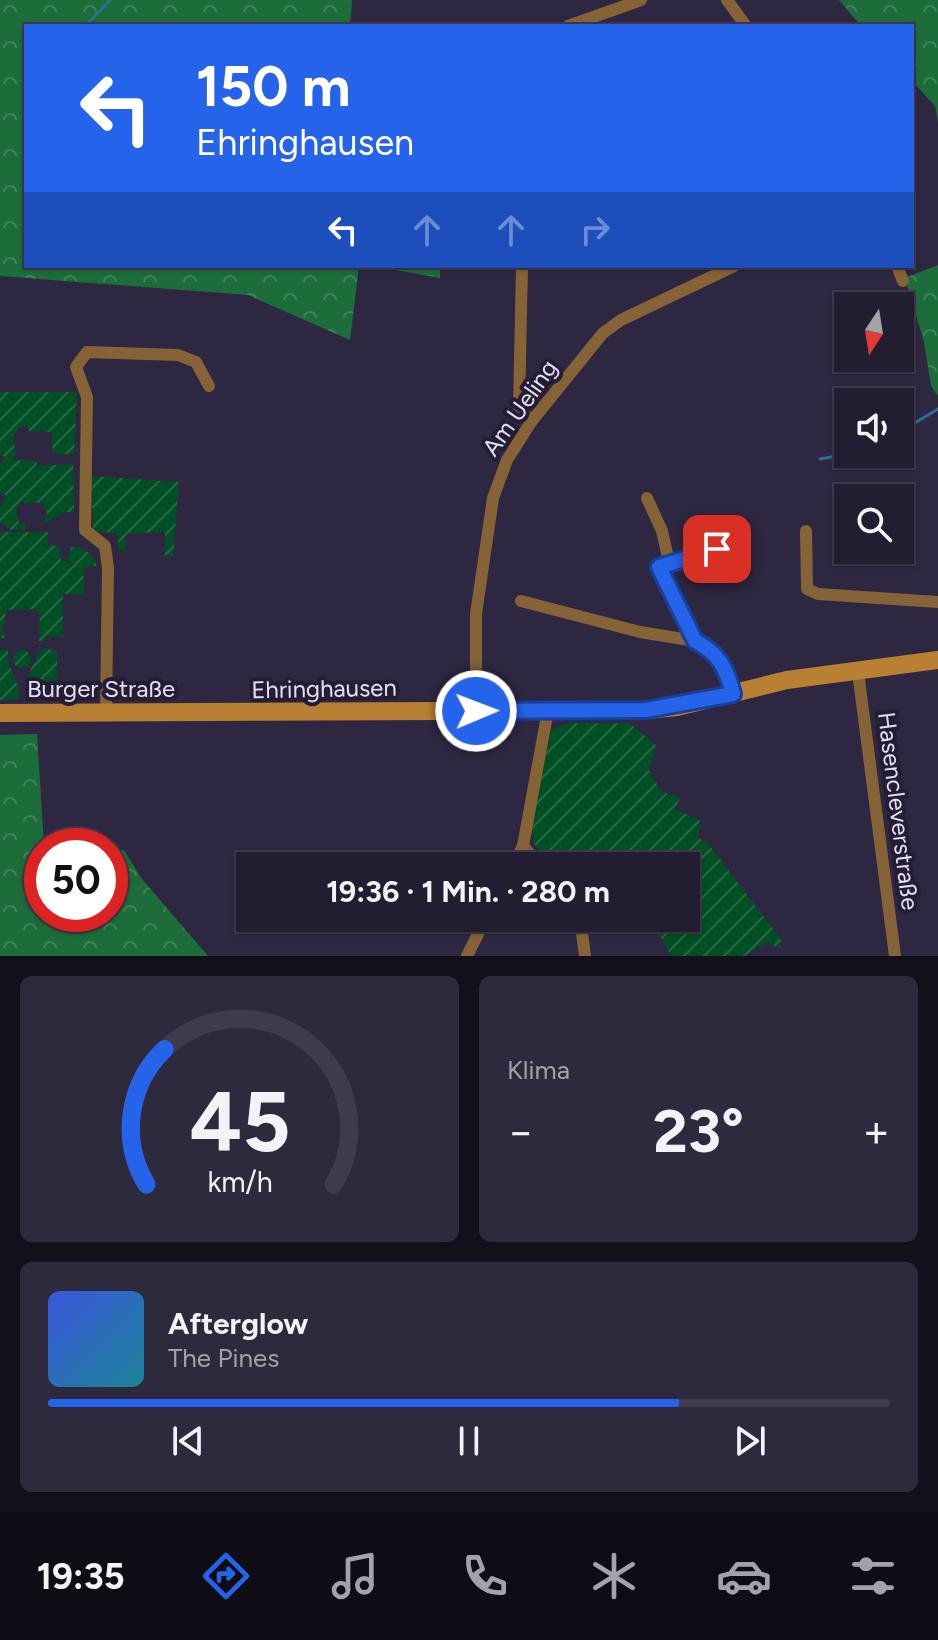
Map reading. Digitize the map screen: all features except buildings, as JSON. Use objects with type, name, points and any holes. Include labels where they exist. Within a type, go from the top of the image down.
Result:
[{"type":"main road","name":"Ehringhausen","points":[[201,714],[661,709],[787,680],[938,660]]},
{"type":"main road","name":"Burger Straße","points":[[0,713],[201,714]]},
{"type":"street","points":[[574,24],[641,0]]},
{"type":"street","points":[[727,0],[745,24]]},
{"type":"street","points":[[522,268],[519,407],[531,422]]},
{"type":"street","name":"Am Ueling","points":[[476,711],[476,614],[493,498],[501,471],[531,422],[603,333],[621,320],[730,268]]},
{"type":"street","points":[[898,268],[903,281]]},
{"type":"street","points":[[106,712],[108,568],[105,546],[85,530],[87,397],[76,367],[87,352],[178,355],[196,362],[209,386]]},
{"type":"street","points":[[647,498],[662,531],[669,562]]},
{"type":"street","points":[[806,531],[807,589],[818,594],[938,602]]},
{"type":"street","points":[[695,641],[661,578],[659,567],[717,549]]},
{"type":"street","points":[[521,601],[640,632],[695,641],[705,646],[727,669],[733,694]]},
{"type":"street","name":"Hasencleverstraße","points":[[858,672],[895,956]]},
{"type":"street","points":[[520,852],[548,710]]},
{"type":"street","points":[[523,846],[528,852]]},
{"type":"street","points":[[467,956],[479,932]]},
{"type":"street","points":[[582,932],[585,956]]},
{"type":"green space","points":[[0,0],[352,0],[350,24],[24,24],[24,268],[359,268],[350,340],[248,295],[0,276]]},
{"type":"green space","points":[[839,0],[938,0],[938,122],[935,106],[914,83],[914,24],[859,24]]},
{"type":"green space","points":[[938,265],[938,396],[931,386],[924,342],[914,308],[914,292],[909,292],[905,278]]},
{"type":"green space","points":[[385,268],[440,268],[440,278]]},
{"type":"green space","points":[[0,392],[77,392],[74,454],[57,454],[52,450],[52,432],[29,431],[27,426],[20,426],[13,436],[16,453],[12,460],[36,461],[37,466],[73,464],[74,512],[65,512],[43,524],[47,513],[43,503],[20,503],[16,512],[19,523],[25,523],[25,530],[11,530],[0,522],[0,508],[6,495],[0,494],[0,466],[5,457],[0,454]]},
{"type":"green space","points":[[91,476],[179,482],[173,556],[165,556],[165,532],[126,534],[125,551],[120,551],[117,534],[93,530]]},
{"type":"green space","points":[[0,532],[48,532],[47,545],[59,546],[61,562],[67,561],[71,547],[85,550],[94,558],[97,567],[89,565],[84,569],[84,594],[63,594],[63,637],[46,636],[45,641],[39,641],[40,617],[37,609],[6,610],[5,623],[1,626],[5,638],[0,638]]},
{"type":"green space","points":[[44,648],[57,651],[57,699],[26,700],[26,679]]},
{"type":"green space","points":[[0,650],[8,650],[19,699],[0,700]]},
{"type":"green space","points":[[18,650],[26,650],[31,659],[29,666],[18,668],[13,663],[13,655]]},
{"type":"green space","points":[[569,723],[629,723],[656,745],[649,770],[661,791],[680,798],[675,809],[699,820],[701,826],[697,838],[707,842],[782,941],[780,948],[766,942],[745,956],[671,956],[662,939],[654,932],[700,932],[700,852],[539,852],[531,829],[551,730]]},
{"type":"green space","points":[[37,734],[43,828],[24,828],[24,932],[128,932],[128,856],[142,879],[208,956],[0,956],[0,735]]},
{"type":"waterway","points":[[87,24],[110,0]]},
{"type":"waterway","points":[[914,423],[938,409]]},
{"type":"waterway","points":[[820,459],[834,456]]},
{"type":"route","points":[[476,711],[646,710],[677,707],[733,694],[727,669],[705,646],[695,641],[679,606],[661,578],[659,567],[717,549]]}]
